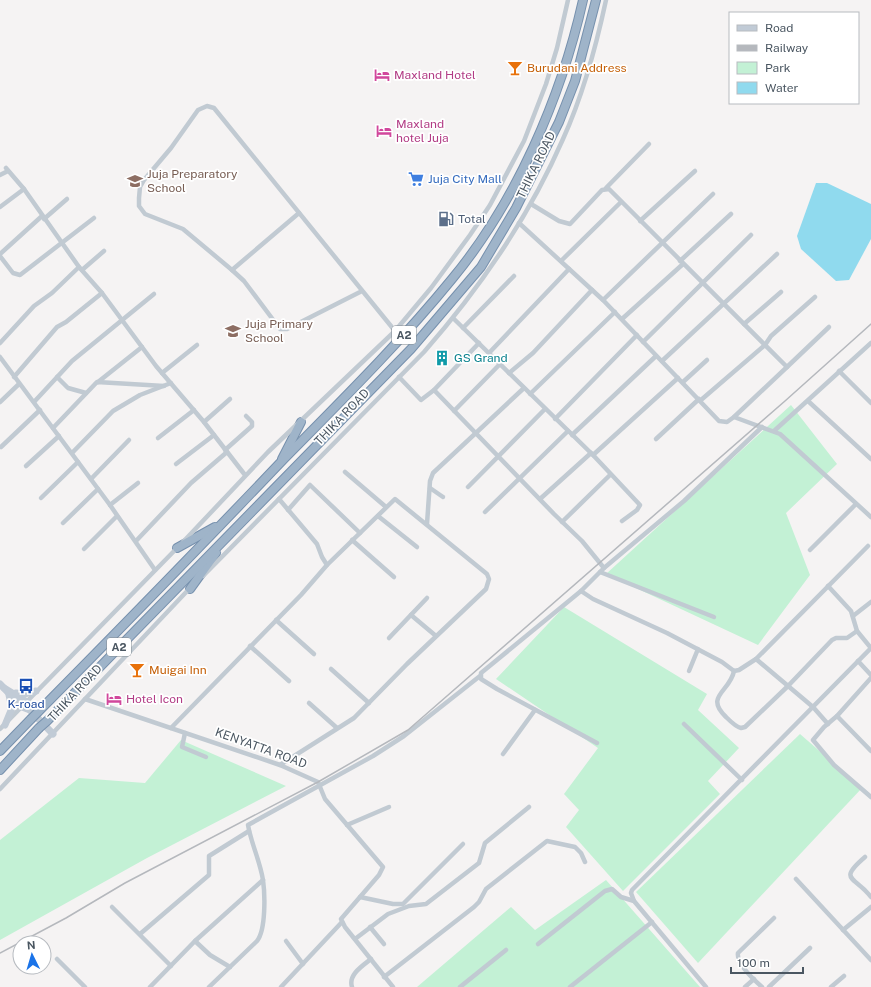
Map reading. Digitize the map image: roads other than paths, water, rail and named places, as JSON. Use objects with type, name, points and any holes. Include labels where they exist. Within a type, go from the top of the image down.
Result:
[{"type":"highway","name":"THIKA ROAD","points":[[0,751],[31,719],[34,711],[222,524],[281,463],[400,339],[454,278],[493,221],[524,166],[553,104],[574,41],[583,0]]},
{"type":"highway","name":"THIKA ROAD","points":[[0,770],[39,728],[411,348],[481,268],[516,208],[559,122],[575,82],[596,0]]},
{"type":"highway","points":[[281,463],[301,422]]},
{"type":"highway","points":[[177,548],[222,524]]},
{"type":"highway","points":[[190,589],[228,535]]},
{"type":"main road","points":[[7,690],[24,705],[34,711],[53,734]]},
{"type":"main road","points":[[7,690],[24,694],[36,691]]},
{"type":"main road","points":[[2,727],[12,708],[7,690]]},
{"type":"street","name":"THIKA ROAD","points":[[2,727],[177,548],[245,475],[301,422],[364,358],[395,331],[431,288],[490,205],[524,141],[546,84],[557,48],[568,0]]},
{"type":"street","name":"THIKA ROAD","points":[[0,789],[190,589],[424,352],[453,318],[504,248],[531,204],[563,139],[581,92],[606,0]]},
{"type":"street","points":[[362,291],[282,331],[244,281],[232,270],[183,229],[145,214],[140,206],[139,194],[144,180],[171,148],[198,110],[207,106],[214,108],[395,331]]},
{"type":"street","points":[[531,204],[558,221],[570,224],[649,144]]},
{"type":"street","points":[[0,176],[7,169],[24,189],[43,218],[102,293],[142,348],[204,422],[245,475]]},
{"type":"street","points":[[640,221],[695,171]]},
{"type":"street","points":[[606,188],[787,367]]},
{"type":"street","points":[[0,207],[24,189]]},
{"type":"street","points":[[603,300],[661,242],[713,194]]},
{"type":"street","points":[[67,199],[0,255],[13,273],[20,275],[94,218]]},
{"type":"street","points":[[561,262],[621,202]]},
{"type":"street","points":[[232,270],[299,213]]},
{"type":"street","points":[[622,319],[682,263],[731,214]]},
{"type":"street","points":[[519,223],[603,300],[723,423],[734,417],[829,327]]},
{"type":"street","points":[[643,342],[751,235]]},
{"type":"street","points":[[0,343],[34,306],[104,251]]},
{"type":"street","points":[[662,361],[724,305],[730,296],[777,254]]},
{"type":"street","points":[[489,353],[569,269]]},
{"type":"street","points":[[463,328],[514,276]]},
{"type":"street","points":[[508,373],[533,353],[592,290]]},
{"type":"street","points":[[744,324],[782,292]]},
{"type":"street","points":[[14,377],[57,327],[66,322],[102,293]]},
{"type":"street","points":[[34,402],[57,377],[121,319],[154,294]]},
{"type":"street","points":[[656,439],[700,399],[765,344],[771,336],[815,297]]},
{"type":"street","points":[[530,394],[615,312]]},
{"type":"street","points":[[453,318],[592,454],[610,475],[640,505],[637,510],[622,521]]},
{"type":"street","points":[[555,418],[637,335]]},
{"type":"street","points":[[399,377],[421,400],[434,390],[479,343]]},
{"type":"street","points":[[774,431],[838,371],[870,344]]},
{"type":"street","points":[[162,373],[197,345]]},
{"type":"street","points":[[53,428],[97,382],[142,348]]},
{"type":"street","points":[[485,512],[520,478],[656,356]]},
{"type":"street","points":[[0,357],[110,505],[155,570]]},
{"type":"street","points":[[683,382],[707,360]]},
{"type":"street","points":[[454,411],[500,364]]},
{"type":"street","points":[[838,371],[871,403]]},
{"type":"street","points":[[57,377],[68,388],[86,393]]},
{"type":"street","points":[[540,499],[678,378]]},
{"type":"street","points":[[97,382],[164,386]]},
{"type":"street","points":[[72,454],[113,411],[140,395],[171,383]]},
{"type":"street","points":[[0,402],[19,384]]},
{"type":"street","points":[[427,524],[430,488],[433,473],[524,388]]},
{"type":"street","points":[[434,390],[582,541],[604,568]]},
{"type":"street","points":[[204,422],[230,399]]},
{"type":"street","points":[[808,400],[871,459]]},
{"type":"street","points":[[468,487],[545,409]]},
{"type":"street","points":[[1,447],[40,410]]},
{"type":"street","points":[[158,438],[194,410]]},
{"type":"street","points":[[136,541],[191,483],[252,426],[252,422],[246,416]]},
{"type":"street","points":[[734,417],[780,434],[795,446],[820,472],[871,516]]},
{"type":"street","points":[[209,987],[261,934],[264,912],[263,880],[248,825],[373,756],[404,736],[480,676],[481,673],[581,591],[604,568],[684,501],[762,427]]},
{"type":"street","points":[[176,464],[214,435]]},
{"type":"street","points":[[26,466],[59,436]]},
{"type":"street","points":[[91,479],[130,440]]},
{"type":"street","points":[[41,498],[78,462]]},
{"type":"street","points":[[345,472],[386,507]]},
{"type":"street","points":[[562,522],[610,475]]},
{"type":"street","points":[[110,505],[138,483]]},
{"type":"street","points":[[288,510],[310,485],[360,533]]},
{"type":"street","points":[[430,488],[444,497]]},
{"type":"street","points":[[63,523],[98,489]]},
{"type":"street","points":[[279,499],[316,544],[327,565]]},
{"type":"street","points":[[171,728],[327,565],[395,499],[487,574],[489,579],[486,588],[354,718],[280,765]]},
{"type":"street","points":[[810,550],[856,504]]},
{"type":"street","points":[[84,549],[118,516]]},
{"type":"street","points":[[378,516],[417,547]]},
{"type":"street","points":[[352,540],[394,577]]},
{"type":"street","points":[[734,671],[739,670],[756,659],[868,546]]},
{"type":"street","points":[[600,572],[714,617]]},
{"type":"street","points":[[706,987],[634,901],[631,893],[632,890],[871,648],[857,632],[852,611],[828,586]]},
{"type":"street","points":[[581,591],[593,599],[698,649],[722,662],[734,671]]},
{"type":"street","points":[[389,638],[427,598]]},
{"type":"street","points":[[853,616],[871,602]]},
{"type":"street","points":[[411,616],[436,636]]},
{"type":"street","points":[[276,620],[314,654]]},
{"type":"street","points":[[734,671],[732,680],[716,700],[716,704],[718,709],[738,728],[745,727],[788,686],[832,640],[836,638],[847,638],[857,632]]},
{"type":"street","points":[[250,646],[288,681]]},
{"type":"street","points":[[689,672],[698,649]]},
{"type":"street","points":[[756,659],[813,707],[828,724]]},
{"type":"street","points":[[858,661],[871,676],[837,716],[814,737],[815,744],[834,765],[871,796]]},
{"type":"street","points":[[331,669],[369,703]]},
{"type":"street","points":[[480,676],[484,681],[597,743]]},
{"type":"street","name":"KENYATTA ROAD","points":[[85,699],[280,765],[313,778],[318,782],[325,799],[383,868],[379,875],[342,917],[342,922],[281,987]]},
{"type":"street","points":[[309,703],[338,728]]},
{"type":"street","points":[[504,754],[535,710]]},
{"type":"street","points":[[837,716],[871,751]]},
{"type":"street","points":[[684,724],[742,780]]},
{"type":"street","points":[[185,733],[182,747],[206,757]]},
{"type":"street","points":[[348,825],[380,809],[389,807]]},
{"type":"street","points":[[355,939],[388,914],[409,906],[426,904],[479,863],[485,843],[529,807]]},
{"type":"street","points":[[140,934],[209,876],[208,860],[213,853],[249,831]]},
{"type":"street","points":[[384,977],[474,907],[479,902],[486,889],[547,841],[575,847],[581,853],[585,862]]},
{"type":"street","points":[[360,897],[393,904],[404,904],[463,844]]},
{"type":"street","points":[[864,857],[851,869],[850,874],[852,879],[871,897]]},
{"type":"street","points":[[150,987],[195,941],[263,880]]},
{"type":"street","points":[[796,880],[871,960]]},
{"type":"street","points":[[538,944],[605,891],[612,890],[621,897],[634,901]]},
{"type":"street","points":[[112,907],[171,966]]},
{"type":"street","points":[[843,930],[871,907]]},
{"type":"street","points":[[762,987],[740,963],[738,953],[774,918]]},
{"type":"street","points":[[342,922],[393,987]]},
{"type":"street","points":[[570,987],[652,922]]},
{"type":"street","points":[[370,927],[384,944]]},
{"type":"street","points":[[195,941],[210,955],[230,967]]},
{"type":"street","points":[[286,941],[303,964]]},
{"type":"street","points":[[769,987],[810,948]]},
{"type":"street","points":[[460,987],[506,950]]},
{"type":"street","points":[[57,959],[85,987]]},
{"type":"street","points":[[352,987],[351,982],[353,976],[371,959]]},
{"type":"street","points":[[831,987],[844,976]]},
{"type":"street","points":[[745,987],[754,979]]},
{"type":"water","points":[[816,183],[827,183],[871,204],[871,239],[849,280],[836,281],[801,249],[797,236]]},
{"type":"railway","points":[[0,953],[66,918],[125,883],[318,782],[408,730],[871,324]]},
{"type":"place","name":"Burudani Address","points":[[515,68]]},
{"type":"place","name":"Maxland Hotel","points":[[382,75]]},
{"type":"place","name":"Maxland hotel Juja","points":[[384,131]]},
{"type":"place","name":"Juja City Mall","points":[[416,179]]},
{"type":"place","name":"Juja Preparatory School","points":[[135,181]]},
{"type":"place","name":"Total","points":[[446,219]]},
{"type":"place","name":"Juja Primary School","points":[[233,331]]},
{"type":"place","name":"GS Grand","points":[[442,358]]},
{"type":"place","name":"Muigai Inn","points":[[137,670]]},
{"type":"place","name":"K-road","points":[[26,686]]},
{"type":"place","name":"Hotel Icon","points":[[114,699]]}]
